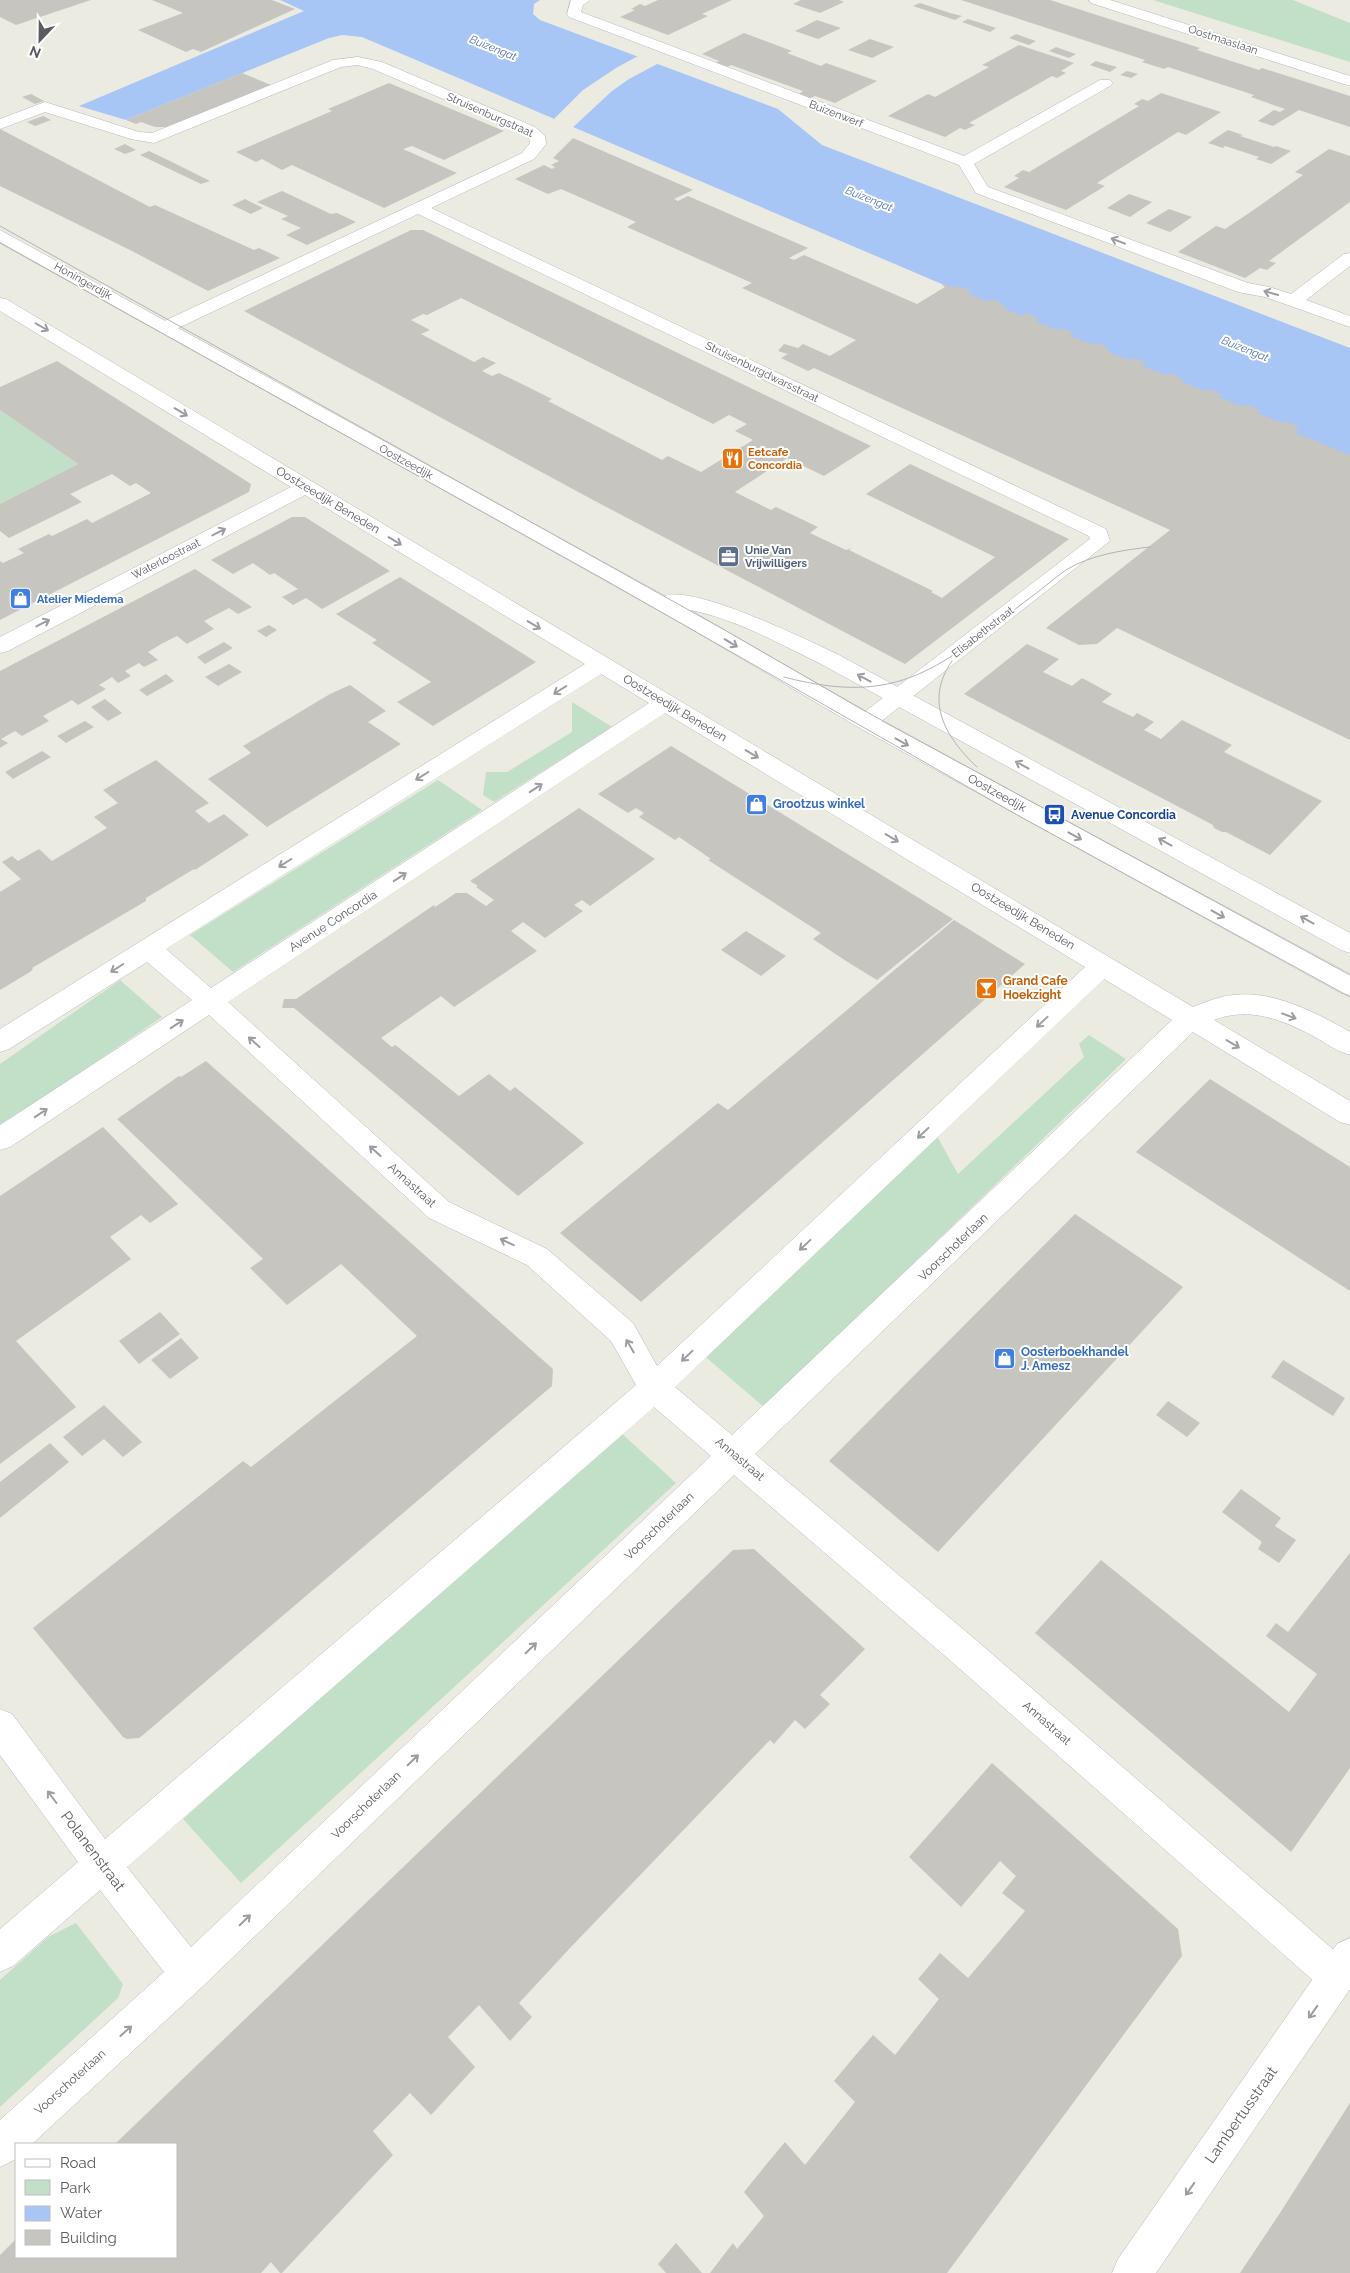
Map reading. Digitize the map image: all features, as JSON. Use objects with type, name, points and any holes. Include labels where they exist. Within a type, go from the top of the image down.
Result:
[{"type":"street","name":"Buizenwerf","points":[[583,0],[576,3],[574,14],[965,162]]},
{"type":"street","name":"Oostmaaslaan","points":[[1096,0],[1350,81]]},
{"type":"street","name":"Struisenburgstraat","points":[[0,124],[45,107],[137,136],[154,138],[338,63],[352,60],[377,65],[529,130],[537,136],[538,144],[528,156],[166,327]]},
{"type":"street","points":[[1106,83],[965,162],[982,190],[1244,288],[1269,292],[1350,322]]},
{"type":"street","name":"Struisenburgdwarsstraat","points":[[418,208],[1100,533],[1100,542]]},
{"type":"street","name":"Honingerdijk","points":[[0,235],[166,327]]},
{"type":"street","points":[[1293,301],[1350,258]]},
{"type":"street","name":"Oostzeedijk Beneden","points":[[0,303],[1350,1114]]},
{"type":"street","name":"Oostzeedijk","points":[[166,327],[647,595],[866,722],[1350,986]]},
{"type":"street","name":"Waterloostraat","points":[[0,646],[306,487]]},
{"type":"street","name":"Elisabethstraat","points":[[866,722],[1100,542]]},
{"type":"street","name":"Oostzeedijk","points":[[647,595],[712,608],[771,632],[829,659],[1350,944]]},
{"type":"street","points":[[0,1042],[602,664]]},
{"type":"street","name":"Avenue Concordia","points":[[0,1139],[666,702]]},
{"type":"street","name":"Annastraat","points":[[148,948],[439,1210],[537,1257],[622,1332],[654,1388],[735,1454],[964,1651],[1343,1967]]},
{"type":"street","points":[[0,1953],[654,1388],[1103,965]]},
{"type":"street","name":"Voorschoterlaan","points":[[0,2147],[188,1974],[1192,1018],[1226,1006],[1250,1004],[1306,1022],[1350,1045]]},
{"type":"street","name":"Polanenstraat","points":[[0,1726],[102,1864],[188,1974]]},
{"type":"street","name":"Lambertusstraat","points":[[1132,2273],[1343,1967]]},
{"type":"green space","points":[[1153,0],[1293,0],[1350,23],[1350,62]]},
{"type":"green space","points":[[0,410],[78,464],[0,504]]},
{"type":"green space","points":[[572,702],[612,727],[494,802],[483,795],[486,772],[507,772],[572,732]]},
{"type":"green space","points":[[438,780],[482,810],[233,972],[190,935]]},
{"type":"green space","points":[[120,980],[162,1017],[0,1127],[0,1064]]},
{"type":"green space","points":[[1089,1035],[1126,1059],[764,1407],[701,1353],[937,1136],[958,1174],[1084,1057],[1079,1044]]},
{"type":"green space","points":[[619,1431],[676,1483],[241,1883],[183,1819]]},
{"type":"green space","points":[[76,1923],[123,1984],[118,1998],[0,2107],[0,1980],[48,1937]]},
{"type":"water","name":"Buizengat","points":[[280,0],[540,0],[534,4],[533,14],[540,20],[778,109],[822,145],[1350,348],[1350,458],[362,37],[342,35],[329,38],[126,120],[79,106],[304,11]]},
{"type":"pier","points":[[640,55],[661,62],[629,79],[612,91],[570,130],[551,122],[583,90]]},
{"type":"building","points":[[0,0],[91,0],[16,25],[0,17]]},
{"type":"building","points":[[152,0],[272,0],[295,9],[201,52],[193,49],[186,52],[138,30],[183,13]]},
{"type":"building","points":[[658,0],[732,0],[702,14],[708,16],[668,35],[620,17],[635,10],[631,9],[640,4],[645,6]]},
{"type":"building","points":[[801,0],[839,0],[844,2],[820,13],[793,4]]},
{"type":"building","points":[[961,0],[1050,0],[1200,48],[1197,50],[1259,70],[1262,68],[1350,96],[1350,127],[1299,110],[1273,126],[1258,121],[1274,110],[1280,112],[1285,109],[1251,97],[1254,95],[1168,67],[1164,69],[1142,62],[1145,60]]},
{"type":"building","points":[[920,3],[962,16],[955,20],[913,6]]},
{"type":"building","points":[[968,19],[996,28],[990,32],[962,22]]},
{"type":"building","points":[[817,20],[841,28],[818,39],[795,31]]},
{"type":"building","points":[[744,33],[792,51],[787,53],[821,66],[826,63],[877,81],[835,103],[815,96],[811,98],[799,94],[803,91],[731,65],[727,67],[715,63],[719,61],[702,54]]},
{"type":"building","points":[[1016,34],[1036,41],[1029,45],[1009,38]]},
{"type":"building","points":[[870,39],[894,47],[872,58],[848,50]]},
{"type":"building","points":[[1019,45],[1074,63],[1061,71],[1066,73],[1057,78],[1052,76],[969,123],[975,125],[965,130],[960,128],[945,137],[888,116],[928,94],[935,97],[989,67],[982,65]]},
{"type":"building","points":[[1056,47],[1076,54],[1069,58],[1049,51]]},
{"type":"building","points":[[1096,61],[1117,67],[1110,72],[1090,65]]},
{"type":"building","points":[[1127,71],[1138,74],[1131,78],[1120,75]]},
{"type":"building","points":[[242,73],[271,85],[167,127],[155,127],[141,122],[136,124],[126,120]]},
{"type":"building","points":[[389,83],[504,131],[444,160],[412,146],[403,149],[457,173],[384,208],[292,165],[282,170],[262,159],[256,162],[236,152],[332,111],[328,109]]},
{"type":"building","points":[[1161,93],[1221,112],[1186,135],[1178,132],[1097,183],[1105,186],[1066,210],[1004,187],[1019,178],[1014,176],[1023,170],[1029,172],[1139,106],[1134,104],[1142,99],[1148,101]]},
{"type":"building","points":[[31,94],[44,101],[35,104],[22,97]]},
{"type":"building","points":[[43,116],[51,120],[35,126],[27,122]]},
{"type":"building","points":[[0,129],[150,207],[155,205],[254,250],[259,248],[280,258],[208,291],[0,186]]},
{"type":"building","points":[[1228,130],[1243,135],[1240,136],[1291,151],[1271,164],[1256,159],[1259,157],[1225,146],[1223,148],[1208,143]]},
{"type":"building","points":[[573,138],[693,190],[674,199],[678,201],[688,196],[808,248],[789,258],[794,260],[804,255],[917,304],[945,287],[942,285],[944,284],[954,288],[958,286],[971,291],[967,293],[988,302],[992,299],[1005,305],[1001,307],[1022,316],[1026,313],[1039,319],[1035,321],[1057,330],[1061,328],[1074,333],[1070,336],[1093,345],[1096,343],[1109,348],[1106,351],[1129,360],[1133,358],[1146,363],[1142,366],[1166,375],[1170,373],[1183,379],[1180,381],[1203,391],[1207,389],[1222,394],[1218,397],[1243,407],[1246,404],[1260,410],[1257,413],[1282,423],[1285,421],[1300,427],[1293,432],[1350,455],[1350,740],[1117,628],[1097,644],[1079,645],[1046,628],[1170,530],[814,368],[808,371],[781,358],[788,354],[778,351],[784,344],[798,348],[803,344],[830,356],[856,340],[742,288],[752,283],[627,227],[636,222],[561,189],[548,194],[515,179],[544,165],[552,169],[555,167],[551,165],[559,161],[553,158]]},
{"type":"building","points":[[125,144],[136,150],[125,154],[114,149]]},
{"type":"building","points":[[1329,149],[1350,156],[1350,202],[1269,261],[1276,263],[1267,270],[1260,268],[1245,278],[1178,252],[1216,226],[1225,229],[1252,211],[1303,175],[1295,172]]},
{"type":"building","points":[[149,151],[210,181],[201,184],[140,155]]},
{"type":"building","points":[[282,191],[331,214],[337,213],[356,222],[307,245],[286,235],[301,228],[281,219],[288,216],[257,202]]},
{"type":"building","points":[[1129,194],[1152,202],[1130,217],[1107,208]]},
{"type":"building","points":[[245,199],[263,208],[251,214],[232,205]]},
{"type":"building","points":[[1169,209],[1192,217],[1170,232],[1146,223]]},
{"type":"building","points":[[411,230],[423,230],[871,446],[824,476],[787,458],[735,492],[771,510],[776,507],[818,527],[810,533],[846,550],[852,548],[849,550],[933,591],[931,592],[942,598],[995,557],[866,494],[910,464],[1069,539],[905,664],[595,501],[244,311]],"holes":[[[461,298],[713,424],[729,415],[747,424],[735,431],[753,440],[701,472],[668,456],[662,460],[548,401],[552,399],[524,385],[499,373],[492,376],[482,371],[496,363],[483,357],[474,362],[421,334],[430,330],[411,320],[423,314],[427,315]]]},
{"type":"building","points":[[57,361],[251,484],[249,492],[0,620],[0,561],[3,563],[24,553],[18,549],[49,534],[52,536],[87,519],[92,523],[151,493],[136,483],[130,486],[112,474],[70,494],[82,502],[9,538],[0,531],[0,504],[78,464],[0,410],[0,387]]},
{"type":"building","points":[[292,517],[305,517],[390,571],[322,609],[306,598],[293,605],[282,597],[298,589],[274,573],[270,575],[253,563],[233,574],[211,560]]},
{"type":"building","points":[[195,569],[252,607],[238,614],[229,608],[204,621],[214,629],[187,644],[177,636],[163,643],[148,652],[158,660],[144,667],[139,663],[125,671],[131,676],[118,683],[112,677],[99,685],[106,689],[78,705],[72,700],[43,716],[49,721],[22,736],[15,731],[1,739],[8,743],[0,748],[0,671]]},
{"type":"building","points":[[400,577],[536,662],[433,726],[397,702],[431,682],[372,643],[377,640],[336,614]]},
{"type":"building","points":[[269,625],[277,630],[266,637],[257,631]]},
{"type":"building","points":[[224,642],[233,648],[205,664],[197,657]]},
{"type":"building","points":[[1027,644],[1059,659],[1043,672],[1072,686],[1082,678],[1112,694],[1102,702],[1133,717],[1137,713],[1154,722],[1144,730],[1161,739],[1182,720],[1232,745],[1224,752],[1322,801],[1270,855],[1226,832],[1214,828],[1213,825],[964,694]]},
{"type":"building","points":[[229,664],[242,672],[218,686],[205,677]]},
{"type":"building","points":[[166,674],[174,681],[147,696],[139,690]]},
{"type":"building","points":[[350,685],[386,711],[368,722],[401,744],[267,827],[208,779],[251,753],[243,746],[330,694]]},
{"type":"building","points":[[105,699],[122,713],[108,721],[91,707]]},
{"type":"building","points":[[85,721],[94,727],[66,743],[57,736]]},
{"type":"building","points":[[671,746],[953,919],[877,980],[846,961],[813,939],[821,933],[708,860],[711,859],[679,837],[675,840],[639,817],[644,813],[636,808],[628,813],[598,794]]},
{"type":"building","points":[[42,751],[51,757],[13,779],[5,772]]},
{"type":"building","points":[[156,760],[209,803],[195,811],[209,823],[224,814],[249,835],[195,870],[146,898],[146,901],[32,968],[30,972],[0,990],[0,892],[21,879],[2,862],[12,856],[18,861],[39,849],[52,861],[107,828],[94,817],[118,803],[103,790]]},
{"type":"building","points":[[579,808],[655,859],[590,906],[582,900],[574,905],[583,911],[545,938],[523,922],[511,931],[537,951],[454,1007],[441,996],[381,1038],[392,1047],[395,1045],[398,1047],[459,1096],[489,1074],[510,1091],[515,1087],[584,1143],[518,1196],[294,1008],[282,1008],[284,999],[296,999],[434,905],[435,907],[456,893],[467,893],[486,906],[494,900],[470,881]]},
{"type":"building","points":[[954,920],[1025,964],[641,1302],[560,1233],[718,1103],[728,1110]]},
{"type":"building","points":[[746,931],[786,956],[761,976],[721,950]]},
{"type":"building","points":[[206,1061],[553,1369],[552,1386],[143,1735],[139,1738],[127,1739],[123,1737],[33,1628],[243,1461],[251,1467],[417,1336],[341,1264],[287,1305],[250,1268],[263,1259],[117,1119],[179,1076],[181,1077]]},
{"type":"building","points":[[1210,1079],[1350,1167],[1350,1291],[1136,1152]]},
{"type":"building","points":[[103,1127],[178,1204],[150,1223],[141,1215],[110,1237],[131,1259],[16,1341],[76,1407],[0,1464],[0,1196]]},
{"type":"building","points":[[1075,1214],[1183,1287],[938,1552],[829,1461]]},
{"type":"building","points":[[160,1312],[180,1334],[139,1364],[119,1341]]},
{"type":"building","points":[[181,1338],[199,1358],[170,1379],[151,1360]]},
{"type":"building","points":[[1283,1360],[1345,1398],[1333,1416],[1271,1377]]},
{"type":"building","points":[[1168,1401],[1200,1423],[1187,1437],[1156,1415]]},
{"type":"building","points":[[104,1405],[142,1442],[123,1457],[104,1439],[82,1456],[63,1437]]},
{"type":"building","points":[[50,1443],[69,1462],[0,1518],[0,1482]]},
{"type":"building","points":[[1241,1489],[1281,1518],[1275,1526],[1296,1540],[1279,1563],[1258,1549],[1262,1542],[1222,1512]]},
{"type":"building","points":[[754,1549],[865,1649],[820,1695],[830,1704],[805,1729],[795,1720],[774,1744],[770,1740],[519,2003],[532,2017],[510,2041],[479,2005],[448,2037],[475,2067],[431,2115],[410,2093],[373,2131],[393,2155],[282,2273],[271,2262],[261,2273],[0,2273],[0,2255],[15,2240],[15,2258],[178,2258],[178,2143],[116,2143],[733,1550]]},
{"type":"building","points":[[1350,1553],[1350,1768],[1291,1852],[1035,1633],[1101,1560],[1289,1712],[1317,1674],[1266,1636],[1276,1623],[1288,1632]]},
{"type":"building","points":[[992,1763],[1178,1929],[1182,1956],[947,2273],[710,2273],[733,2243],[737,2249],[764,2216],[744,2192],[785,2142],[805,2165],[855,2102],[834,2081],[854,2057],[873,2035],[895,2055],[939,1999],[918,1979],[940,1953],[968,1978],[1025,1911],[1002,1893],[1016,1876],[1000,1861],[961,1907],[909,1857]]},
{"type":"building","points":[[1350,2103],[1350,2273],[1240,2273],[1280,2213]]},
{"type":"building","points":[[676,2243],[702,2273],[666,2273],[658,2264]]},
{"type":"tram line","points":[[0,226],[818,684]]},
{"type":"tram line","points":[[0,243],[605,580],[1019,816],[1350,997]]},
{"type":"tram line","points":[[818,684],[859,687],[889,684],[917,675],[943,662],[969,644],[1075,565],[1107,554],[1150,547]]},
{"type":"tram line","points":[[952,661],[944,676],[940,690],[939,704],[942,718],[956,743],[977,767]]},
{"type":"tram line","points":[[784,677],[818,684]]},
{"type":"tram line","points":[[818,684],[1350,975]]},
{"type":"place","name":"Eetcafe Concordia","points":[[732,458]]},
{"type":"place","name":"Unie Van Vrijwilligers","points":[[729,556]]},
{"type":"place","name":"Atelier Miedema","points":[[21,599]]},
{"type":"place","name":"Grootzus winkel","points":[[757,804]]},
{"type":"place","name":"Avenue Concordia","points":[[1055,815]]},
{"type":"place","name":"Grand Cafe Hoekzight","points":[[987,988]]},
{"type":"place","name":"Oosterboekhandel J. Amesz","points":[[1005,1359]]}]
